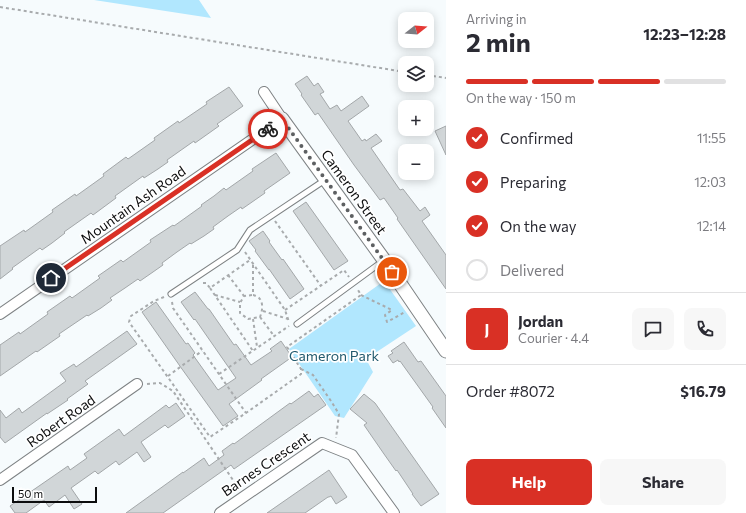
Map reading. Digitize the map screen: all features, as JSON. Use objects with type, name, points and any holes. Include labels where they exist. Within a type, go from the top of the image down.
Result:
[{"type":"street","name":"Cameron Street","points":[[264,92],[325,180],[384,260],[446,351]]},
{"type":"street","name":"Mountain Ash Road","points":[[0,314],[282,119]]},
{"type":"street","name":"Robert Road","points":[[0,480],[137,384]]},
{"type":"street","name":"Barnes Crescent","points":[[220,513],[322,443],[352,455],[394,513]]},
{"type":"lane","points":[[170,294],[237,250],[250,230],[325,180]]},
{"type":"lane","points":[[297,324],[384,260]]},
{"type":"path","points":[[0,7],[398,71]]},
{"type":"path","points":[[434,76],[446,78]]},
{"type":"path","points":[[275,220],[321,286]]},
{"type":"path","points":[[219,374],[290,325],[285,310],[244,250]]},
{"type":"path","points":[[210,288],[250,260]]},
{"type":"path","points":[[253,264],[253,295]]},
{"type":"path","points":[[285,310],[344,270],[349,277],[354,274]]},
{"type":"path","points":[[228,275],[244,296]]},
{"type":"path","points":[[202,283],[206,283],[210,288],[253,350]]},
{"type":"path","points":[[356,288],[361,295],[392,310],[384,315],[387,322],[416,307]]},
{"type":"path","points":[[210,437],[129,322],[131,316],[154,301],[170,294],[173,308],[246,413]]},
{"type":"path","points":[[214,294],[240,302]]},
{"type":"path","points":[[253,295],[259,298],[262,303],[263,311],[260,317],[248,319],[240,313],[240,302],[244,296],[253,295]]},
{"type":"path","points":[[207,442],[210,437],[301,374],[300,368],[287,347],[361,295]]},
{"type":"path","points":[[172,304],[178,300]]},
{"type":"path","points":[[263,311],[288,319]]},
{"type":"path","points":[[260,317],[274,336]]},
{"type":"path","points":[[253,319],[257,348]]},
{"type":"path","points":[[168,376],[202,350]]},
{"type":"path","points":[[300,368],[313,375],[339,414],[335,448]]},
{"type":"path","points":[[137,384],[160,383],[173,391],[244,496]]},
{"type":"green space","points":[[94,0],[199,0],[211,18]]},
{"type":"green space","name":"Cameron Park","points":[[384,281],[416,326],[366,359],[373,372],[344,418],[335,416],[289,349]]},
{"type":"building","points":[[307,76],[314,86],[318,83],[324,92],[320,94],[330,109],[337,105],[341,111],[362,96],[369,106],[348,121],[362,141],[365,139],[366,141],[376,134],[382,141],[371,148],[400,190],[403,189],[420,211],[425,207],[430,215],[422,221],[446,255],[446,289],[384,198],[380,200],[318,113],[315,115],[301,95],[302,94],[295,84]]},
{"type":"building","points":[[229,87],[243,106],[217,124],[219,126],[167,160],[168,162],[158,169],[144,178],[143,176],[115,196],[116,198],[93,215],[91,213],[42,250],[40,248],[12,268],[13,269],[0,279],[0,246],[24,230],[25,232],[53,212],[52,210],[75,194],[76,196],[104,176],[103,174],[126,157],[128,159],[155,140],[154,138],[178,121],[179,123],[207,104],[206,102]]},
{"type":"building","points":[[446,126],[446,155],[435,131]]},
{"type":"building","points":[[276,153],[290,173],[242,209],[241,207],[228,216],[204,236],[177,252],[153,272],[140,281],[138,279],[110,298],[112,300],[101,308],[88,316],[87,315],[59,334],[60,336],[0,376],[0,345],[19,332],[20,334],[70,296],[72,298],[100,278],[98,276],[121,260],[123,262],[151,242],[150,240],[173,225],[174,226],[224,188],[226,190],[253,171],[252,169]]},
{"type":"building","points":[[306,202],[348,261],[334,270],[293,211]]},
{"type":"building","points":[[263,231],[270,241],[269,242],[304,289],[290,299],[249,241]]},
{"type":"building","points":[[195,292],[209,309],[234,345],[236,344],[251,365],[272,351],[270,349],[281,341],[292,357],[229,404],[238,416],[223,426],[142,312],[156,302],[186,344],[188,343],[195,353],[193,355],[218,390],[236,378],[195,319],[194,320],[181,302]]},
{"type":"building","points":[[127,331],[137,344],[85,381],[88,384],[67,399],[68,400],[5,443],[0,437],[0,410],[6,418],[19,408],[22,413],[66,381],[60,373],[74,364],[76,367]]},
{"type":"building","points":[[404,342],[418,362],[421,361],[446,396],[446,428],[400,361],[399,362],[398,360],[393,363],[388,356],[393,353],[391,351]]},
{"type":"building","points":[[309,391],[314,397],[318,394],[326,405],[234,469],[231,465],[163,513],[126,513],[204,458],[209,466],[224,455],[222,451]]},
{"type":"building","points":[[364,394],[375,403],[439,494],[421,506],[364,425],[367,423],[350,409]]},
{"type":"building","points":[[176,403],[185,416],[168,428],[165,425],[141,442],[151,457],[144,462],[137,452],[119,465],[116,461],[98,474],[95,471],[71,488],[82,504],[74,509],[65,495],[49,507],[44,500],[26,513],[15,513],[10,506],[68,466],[70,470],[87,458],[84,454],[119,429],[124,436],[166,405],[169,408]]},
{"type":"building","points":[[329,470],[347,497],[336,504],[331,496],[328,497],[305,513],[267,513]]},
{"type":"way so far","points":[[268,129],[282,119],[392,272]]},
{"type":"route","points":[[51,278],[268,129]]}]
